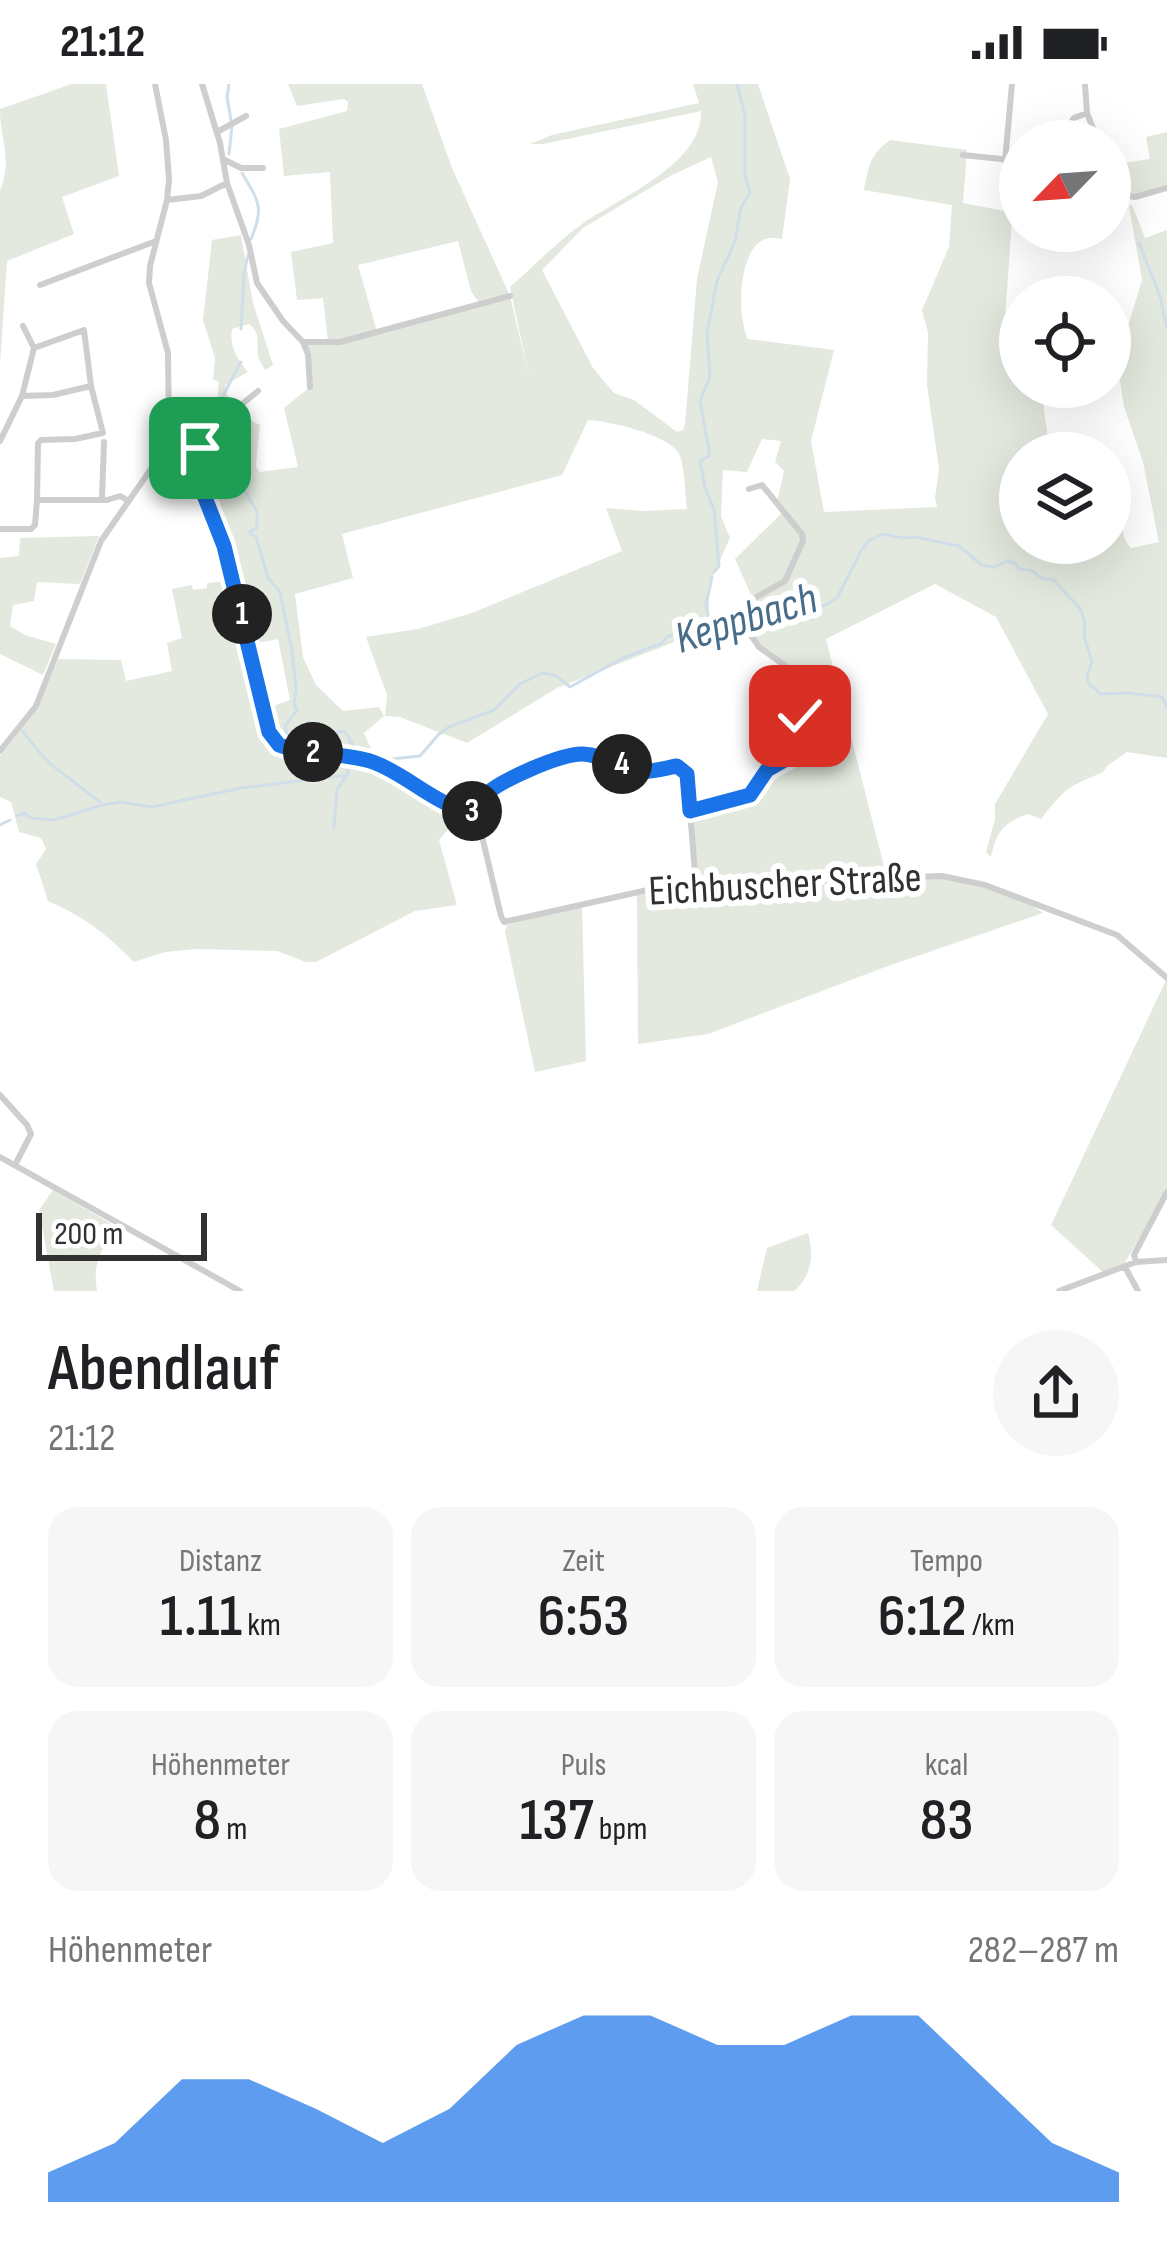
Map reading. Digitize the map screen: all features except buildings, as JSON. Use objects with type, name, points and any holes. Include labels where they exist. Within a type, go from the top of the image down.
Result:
[{"type":"street","points":[[0,751],[36,706],[104,535],[162,453],[169,434],[168,353],[149,283],[170,178],[154,84]]},
{"type":"street","points":[[202,84],[257,283],[303,342],[310,387]]},
{"type":"street","points":[[1009,120],[1012,84]]},
{"type":"street","points":[[1084,84],[1090,120]]},
{"type":"street","points":[[1073,120],[1087,113]]},
{"type":"street","points":[[217,132],[246,116]]},
{"type":"street","points":[[963,155],[999,160]]},
{"type":"street","points":[[223,159],[241,168],[263,168]]},
{"type":"street","points":[[167,200],[201,196],[227,183]]},
{"type":"street","points":[[1131,196],[1167,188]]},
{"type":"street","points":[[40,285],[156,241]]},
{"type":"street","points":[[303,342],[340,342],[510,296]]},
{"type":"street","points":[[0,441],[22,396],[34,348],[23,326]]},
{"type":"street","points":[[0,529],[35,525],[41,440],[103,433],[84,330],[34,348]]},
{"type":"street","points":[[22,396],[91,386]]},
{"type":"street","points":[[169,434],[189,437],[202,432],[211,420],[232,412],[258,391]]},
{"type":"street","points":[[189,437],[203,456],[204,495],[224,546],[273,739],[288,748],[369,761],[438,799],[476,812],[488,791],[577,753],[646,772],[677,766],[687,774],[696,885]]},
{"type":"street","points":[[102,500],[104,442]]},
{"type":"street","points":[[690,811],[750,795],[767,770],[795,754],[799,746],[800,716],[784,665],[759,647],[746,624],[753,599],[785,581],[802,534],[762,485],[749,489]]},
{"type":"street","points":[[38,500],[120,496],[127,500]]},
{"type":"street","name":"Eichbuscher Straße","points":[[476,812],[504,922],[662,887],[942,875],[965,879],[1117,935],[1164,975]]},
{"type":"street","points":[[0,1094],[32,1134],[15,1165]]},
{"type":"street","points":[[0,1157],[240,1291]]},
{"type":"street","points":[[1136,1262],[1134,1255],[1167,1192]]},
{"type":"street","points":[[1059,1291],[1136,1262],[1167,1260]]},
{"type":"street","points":[[1125,1268],[1138,1291]]},
{"type":"shaded area","points":[[72,84],[106,84],[119,176],[62,197],[74,234],[7,261],[0,365],[0,191],[6,159],[0,109]]},
{"type":"shaded area","points":[[288,84],[422,84],[452,168],[510,296],[530,381],[510,287],[573,231],[674,163],[698,130],[701,111],[530,144],[699,103],[693,84],[758,84],[790,179],[782,239],[761,241],[748,260],[742,317],[748,339],[834,350],[811,441],[824,512],[937,507],[939,469],[922,310],[949,247],[952,205],[864,190],[871,162],[890,140],[967,150],[963,203],[999,210],[999,252],[1010,252],[1008,276],[999,276],[999,408],[1044,408],[1047,432],[999,432],[999,564],[1131,564],[1131,548],[1159,542],[1143,462],[1124,408],[1131,408],[1131,316],[1142,280],[1131,205],[1145,238],[1167,230],[1167,758],[1127,752],[1103,772],[1068,790],[1041,819],[1028,814],[1007,825],[991,857],[986,852],[995,804],[1048,714],[996,617],[935,584],[826,639],[887,878],[965,879],[1023,899],[1043,913],[708,1034],[638,1044],[637,895],[693,887],[690,810],[750,795],[765,771],[767,776],[779,773],[778,763],[795,755],[799,746],[800,716],[784,666],[759,647],[748,631],[775,616],[745,616],[753,599],[735,559],[783,512],[777,502],[784,471],[775,462],[781,441],[762,439],[747,472],[723,470],[721,516],[730,538],[708,587],[710,628],[557,688],[467,743],[400,717],[385,716],[387,695],[366,637],[418,629],[472,613],[622,551],[606,508],[687,509],[682,463],[671,445],[636,430],[588,420],[562,475],[342,534],[353,578],[295,594],[303,657],[316,685],[343,711],[379,707],[384,716],[364,733],[373,753],[370,765],[463,812],[439,840],[457,905],[415,911],[316,962],[277,951],[197,949],[134,962],[94,927],[48,901],[36,864],[46,849],[41,838],[19,832],[11,802],[0,797],[0,756],[38,708],[58,659],[121,660],[126,681],[172,671],[167,643],[182,638],[172,589],[192,585],[193,590],[229,581],[262,700],[265,731],[274,744],[268,708],[290,700],[278,639],[252,644],[207,494],[214,493],[214,456],[237,460],[244,438],[243,428],[232,416],[235,412],[260,425],[259,472],[298,467],[284,408],[310,387],[303,342],[328,341],[323,298],[297,300],[291,252],[333,243],[330,172],[284,176],[279,129],[347,111],[344,99],[297,106]],"holes":[[[711,157],[718,182],[697,279],[685,424],[677,432],[634,400],[614,393],[593,368],[542,270],[583,228],[670,176]],[[458,241],[471,291],[479,303],[377,332],[358,265]]]},
{"type":"shaded area","points":[[1167,132],[1167,185],[1133,195],[1131,162],[1150,159],[1146,137]]},
{"type":"shaded area","points":[[241,235],[253,303],[273,365],[265,370],[258,356],[257,335],[249,324],[232,329],[235,352],[248,372],[225,385],[231,410],[216,416],[219,382],[213,379],[215,358],[203,320],[212,240]]},
{"type":"shaded area","points":[[99,536],[80,584],[37,582],[34,601],[13,605],[10,626],[56,644],[43,675],[0,654],[0,558],[19,556],[20,538]]},
{"type":"shaded area","points":[[582,906],[586,1061],[535,1072],[505,932],[507,925]]},
{"type":"shaded area","points":[[1167,978],[1167,1192],[1124,1264],[1104,1273],[1051,1225]]},
{"type":"shaded area","points":[[53,1190],[115,1226],[97,1264],[97,1291],[54,1291],[39,1210]]},
{"type":"shaded area","points":[[808,1233],[810,1265],[800,1285],[794,1291],[757,1291],[767,1248]]},
{"type":"waterway","points":[[229,84],[231,120]]},
{"type":"waterway","points":[[714,572],[719,566],[714,509],[700,461],[709,456],[700,401],[710,377],[707,333],[717,281],[750,192],[745,176],[745,116],[737,84]]},
{"type":"waterway","points":[[229,154],[232,126]]},
{"type":"waterway","points":[[242,173],[258,204],[251,239]]},
{"type":"waterway","points":[[1139,243],[1167,328]]},
{"type":"waterway","points":[[241,329],[248,255]]},
{"type":"waterway","points":[[228,410],[220,401],[241,362]]},
{"type":"waterway","points":[[236,415],[248,420],[249,441],[238,466],[257,512],[257,528],[249,532],[256,537],[268,578],[280,592],[292,650],[297,710],[285,726],[287,736],[297,740],[302,726],[310,722],[319,745],[338,732],[349,738]]},
{"type":"waterway","name":"Keppbach","points":[[377,753],[391,759],[420,756],[449,727],[494,710],[520,684],[542,673],[557,676],[570,687],[667,637],[710,622],[800,613],[828,604],[837,598],[862,549],[883,534],[959,546],[982,565],[995,567],[1007,561],[1054,580],[1081,610],[1092,662],[1088,683],[1101,694],[1162,697],[1167,707]]},
{"type":"waterway","points":[[709,621],[706,605],[712,577]]},
{"type":"waterway","points":[[22,731],[48,762],[100,802]]},
{"type":"waterway","name":"Keppbach","points":[[351,753],[349,738],[358,752],[369,750]]},
{"type":"waterway","name":"Keppbach","points":[[17,816],[24,813],[54,820],[121,802],[152,807],[241,788],[348,775],[348,764]]},
{"type":"waterway","points":[[334,827],[337,789],[346,777]]},
{"type":"waterway","name":"Keppbach","points":[[0,825],[10,820]]},
{"type":"route","points":[[200,448],[206,503],[224,546],[269,732],[279,745],[369,761],[438,799],[476,812],[488,791],[577,753],[646,772],[677,766],[687,774],[690,811],[750,795],[767,770],[795,754],[800,716]]}]
